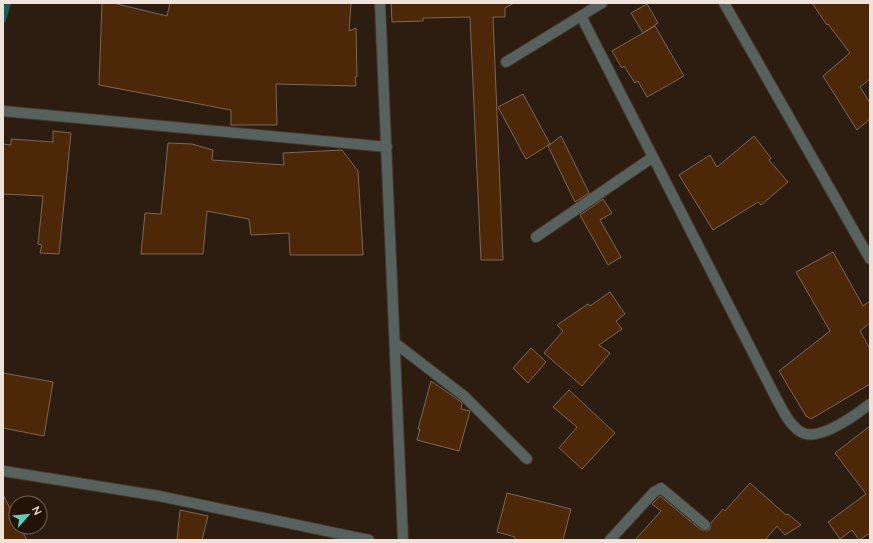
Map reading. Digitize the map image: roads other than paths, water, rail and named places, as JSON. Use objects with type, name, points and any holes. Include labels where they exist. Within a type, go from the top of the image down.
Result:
[{"type":"street","points":[[380,3],[403,540]]},
{"type":"street","points":[[506,62],[602,3]]},
{"type":"street","points":[[724,3],[870,259]]},
{"type":"street","points":[[581,16],[790,423],[802,433],[815,434],[831,429],[870,404]]},
{"type":"street","points":[[3,111],[387,147]]},
{"type":"street","points":[[536,237],[653,157]]},
{"type":"street","points":[[395,343],[464,396],[527,459]]},
{"type":"street","points":[[3,471],[159,496],[369,540]]},
{"type":"street","points":[[610,540],[654,492],[661,488],[705,525]]},
{"type":"waterway","points":[[3,20],[8,3]]}]
